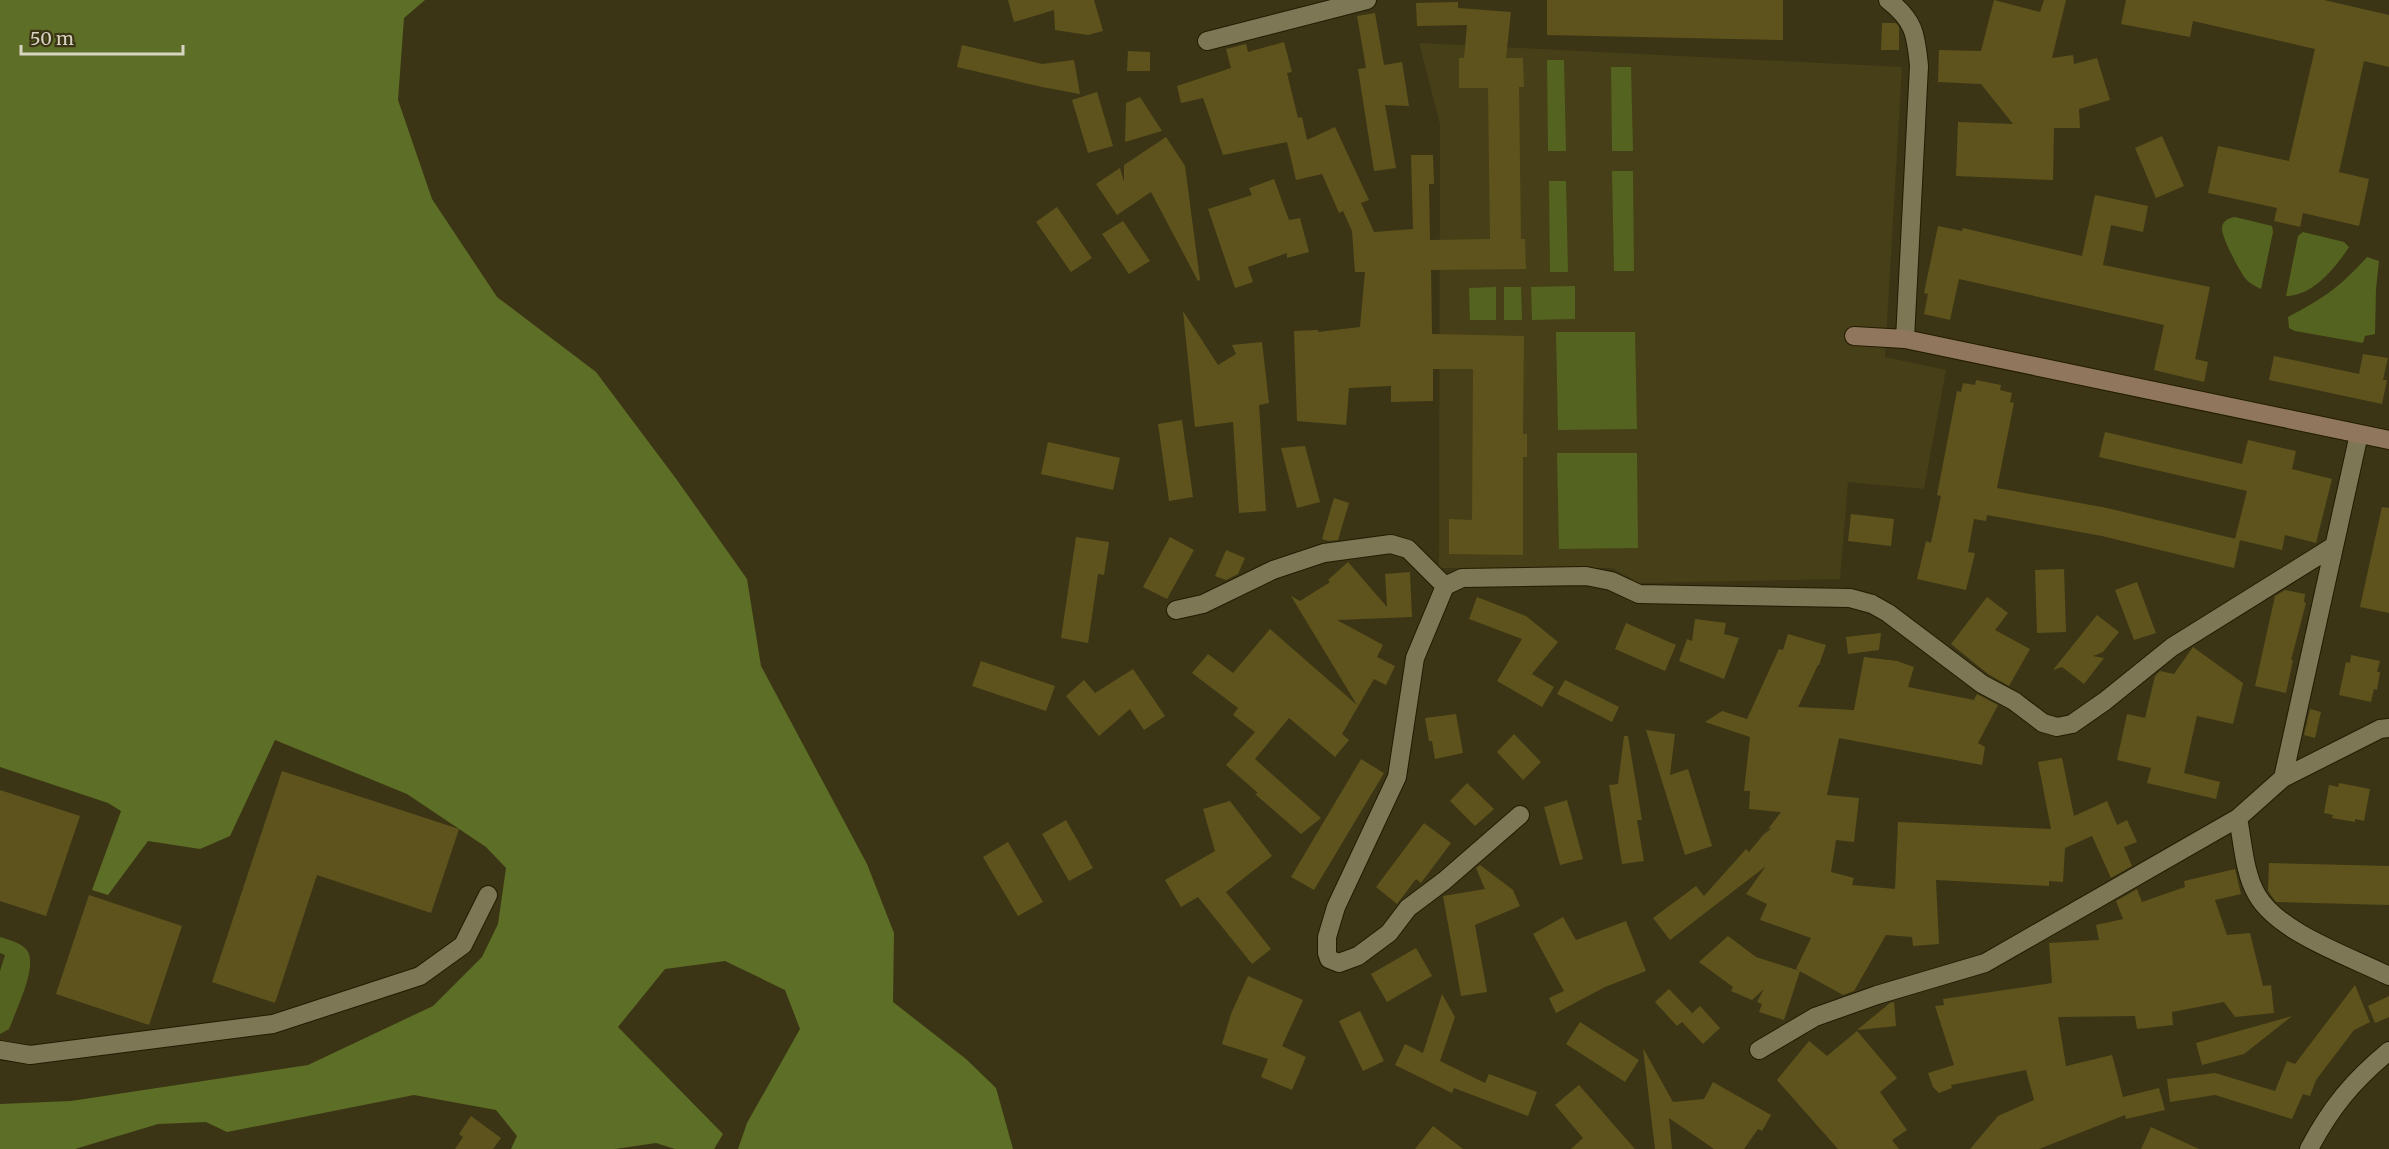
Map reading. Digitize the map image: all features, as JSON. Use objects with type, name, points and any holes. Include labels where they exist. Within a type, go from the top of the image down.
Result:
[{"type":"main road","points":[[1854,336],[1905,339],[2389,440]]},
{"type":"street","points":[[1207,41],[1367,0]]},
{"type":"street","points":[[1888,0],[1904,13],[1916,38],[1919,66],[1905,339]]},
{"type":"street","points":[[2283,778],[2359,434]]},
{"type":"street","points":[[1176,610],[1203,604],[1273,570],[1324,553],[1391,544],[1408,549],[1445,586]]},
{"type":"street","points":[[1520,815],[1408,909],[1389,933],[1358,956],[1340,963],[1329,959],[1328,937],[1336,907],[1397,777],[1415,658],[1445,586],[1462,578],[1586,576],[1611,581],[1639,594],[1850,598],[1872,604],[1888,613],[1982,684],[2014,701],[2043,723],[2057,727],[2072,724],[2105,701],[2172,647],[2334,546]]},
{"type":"street","points":[[1759,1050],[1815,1017],[1877,995],[1985,963],[2238,818],[2283,778],[2380,729],[2389,728]]},
{"type":"street","points":[[2238,818],[2246,865],[2255,893],[2271,915],[2287,927],[2389,976]]},
{"type":"street","points":[[0,1050],[30,1055],[273,1024],[420,976],[463,945],[488,895]]},
{"type":"street","points":[[2309,1149],[2339,1099],[2389,1051]]},
{"type":"shaded area","points":[[1419,43],[1902,67],[1885,357],[1946,370],[1924,489],[1848,482],[1840,579],[1639,583],[1612,568],[1439,568],[1440,124]]},
{"type":"green space","points":[[0,0],[425,0],[404,18],[398,100],[432,199],[497,297],[596,372],[747,579],[761,666],[867,864],[894,933],[893,1002],[966,1059],[996,1088],[1013,1149],[738,1149],[747,1123],[800,1029],[785,990],[725,961],[665,969],[618,1027],[723,1134],[714,1149],[675,1149],[656,1143],[615,1149],[511,1149],[517,1136],[496,1110],[414,1095],[227,1132],[206,1122],[158,1124],[75,1149],[0,1149],[0,1104],[71,1101],[308,1065],[433,1006],[482,957],[498,924],[506,868],[486,847],[407,794],[275,740],[230,836],[200,849],[148,841],[108,895],[92,890],[121,811],[108,803],[0,767]]},
{"type":"green space","points":[[1547,60],[1564,60],[1566,151],[1548,151]]},
{"type":"green space","points":[[1611,67],[1631,67],[1633,151],[1612,151]]},
{"type":"green space","points":[[1612,171],[1633,171],[1634,271],[1614,271]]},
{"type":"green space","points":[[1549,181],[1566,181],[1568,272],[1550,272]]},
{"type":"green space","points":[[2235,217],[2272,226],[2273,232],[2261,289],[2245,278],[2225,239],[2223,224]]},
{"type":"green space","points":[[2303,232],[2344,242],[2349,247],[2330,272],[2314,286],[2296,295],[2286,296],[2298,236]]},
{"type":"green space","points":[[2367,257],[2379,261],[2375,334],[2365,336],[2363,343],[2289,328],[2288,317],[2331,291]]},
{"type":"green space","points":[[1575,286],[1575,319],[1532,320],[1531,287]]},
{"type":"green space","points":[[1496,287],[1496,320],[1470,320],[1469,288]]},
{"type":"green space","points":[[1504,287],[1521,287],[1522,320],[1504,320]]},
{"type":"green space","points":[[1556,332],[1635,332],[1637,429],[1558,430]]},
{"type":"green space","points":[[1557,453],[1637,453],[1638,548],[1559,549]]},
{"type":"green space","points":[[0,937],[26,949],[30,964],[26,984],[9,1029],[0,1034],[0,971],[5,955],[0,953]]},
{"type":"building","points":[[1008,0],[1094,0],[1103,31],[1088,35],[1055,30],[1054,10],[1014,22]]},
{"type":"building","points":[[1547,0],[1783,0],[1783,40],[1547,35]]},
{"type":"building","points":[[1994,0],[2040,12],[2044,0],[2066,0],[2052,58],[2073,55],[2074,64],[2097,58],[2110,100],[2079,109],[2080,128],[2054,128],[2053,180],[1956,176],[1958,122],[2013,124],[1981,84],[1938,82],[1939,50],[1981,51]]},
{"type":"building","points":[[2126,0],[2324,0],[2389,15],[2389,67],[2364,61],[2339,172],[2369,179],[2359,226],[2303,213],[2300,227],[2274,221],[2277,208],[2208,193],[2218,146],[2289,161],[2315,49],[2193,21],[2190,37],[2121,24]]},
{"type":"building","points":[[1458,2],[1458,8],[1511,12],[1506,58],[1523,58],[1524,87],[1519,87],[1521,239],[1525,239],[1526,269],[1431,270],[1432,334],[1524,336],[1523,434],[1527,434],[1527,457],[1523,457],[1523,555],[1449,554],[1449,519],[1472,520],[1473,369],[1433,369],[1433,401],[1391,402],[1391,386],[1349,388],[1346,425],[1297,421],[1294,331],[1318,330],[1318,332],[1360,327],[1365,272],[1355,272],[1352,231],[1343,211],[1339,213],[1322,174],[1296,180],[1287,142],[1223,155],[1203,98],[1181,103],[1177,86],[1231,68],[1226,49],[1246,44],[1248,52],[1284,42],[1292,72],[1287,73],[1298,118],[1302,117],[1307,140],[1335,127],[1369,200],[1361,203],[1374,232],[1413,229],[1411,155],[1433,155],[1434,184],[1429,184],[1430,240],[1490,239],[1488,88],[1459,88],[1459,58],[1464,58],[1467,25],[1417,26],[1416,3]]},
{"type":"building","points":[[1375,13],[1384,65],[1402,62],[1409,106],[1385,105],[1396,168],[1374,171],[1358,69],[1366,68],[1357,16]]},
{"type":"building","points":[[1882,23],[1896,23],[1899,27],[1899,50],[1881,50]]},
{"type":"building","points":[[962,45],[1042,64],[1074,60],[1080,94],[957,67]]},
{"type":"building","points":[[1128,51],[1150,52],[1150,71],[1127,71]]},
{"type":"building","points":[[1097,92],[1113,146],[1088,153],[1072,100]]},
{"type":"building","points":[[1140,97],[1162,131],[1125,142],[1126,103]]},
{"type":"building","points":[[2162,136],[2184,186],[2156,198],[2135,148]]},
{"type":"building","points":[[1166,137],[1185,166],[1200,280],[1198,281],[1151,192],[1117,215],[1096,184],[1120,168],[1124,182],[1124,165]]},
{"type":"building","points":[[1274,179],[1289,220],[1300,218],[1309,252],[1287,258],[1287,253],[1248,267],[1253,282],[1235,288],[1208,209],[1252,195],[1249,188]]},
{"type":"building","points":[[2095,195],[2148,206],[2143,232],[2111,225],[2103,265],[2210,287],[2195,359],[2208,362],[2204,382],[2154,370],[2164,325],[1959,279],[1950,320],[1924,314],[1928,294],[1924,293],[1938,226],[1962,231],[1963,228],[2082,256]]},
{"type":"building","points":[[1057,207],[1092,258],[1071,272],[1036,222]]},
{"type":"building","points":[[1123,221],[1150,261],[1129,274],[1102,234]]},
{"type":"building","points":[[1183,311],[1218,365],[1236,354],[1232,345],[1262,342],[1269,403],[1259,405],[1266,511],[1239,513],[1233,422],[1195,427]]},
{"type":"building","points":[[2363,354],[2388,358],[2383,380],[2387,380],[2382,404],[2269,380],[2274,356],[2359,374]]},
{"type":"building","points":[[1976,380],[2001,385],[2000,390],[2012,393],[2010,402],[2014,403],[1997,488],[2107,508],[2240,540],[2234,568],[2102,536],[1987,515],[1986,521],[1974,519],[1968,552],[1975,553],[1966,590],[1917,579],[1926,541],[1931,543],[1941,496],[1937,495],[1957,391],[1961,392],[1963,383],[1975,385]]},
{"type":"building","points":[[1182,420],[1193,497],[1169,501],[1158,424]]},
{"type":"building","points":[[2105,432],[2242,464],[2248,440],[2296,451],[2292,469],[2332,479],[2316,543],[2285,535],[2282,550],[2235,539],[2247,491],[2099,457]]},
{"type":"building","points":[[1048,442],[1120,458],[1113,490],[1041,474]]},
{"type":"building","points":[[1305,446],[1320,502],[1297,508],[1281,448]]},
{"type":"building","points":[[1334,498],[1349,503],[1338,540],[1328,541],[1322,539]]},
{"type":"building","points":[[2382,507],[2389,508],[2389,613],[2360,607]]},
{"type":"building","points":[[1851,514],[1894,519],[1891,546],[1848,541]]},
{"type":"building","points":[[1076,537],[1109,542],[1104,575],[1098,574],[1088,643],[1061,638]]},
{"type":"building","points":[[1170,537],[1194,550],[1167,599],[1143,587]]},
{"type":"building","points":[[1226,550],[1245,558],[1238,574],[1226,580],[1215,576]]},
{"type":"building","points":[[1348,562],[1387,607],[1385,574],[1410,572],[1412,617],[1337,620],[1383,645],[1377,657],[1395,666],[1386,685],[1374,679],[1342,734],[1349,740],[1335,757],[1289,718],[1255,759],[1321,818],[1301,834],[1226,765],[1255,732],[1233,715],[1238,708],[1192,673],[1208,654],[1233,673],[1270,629],[1357,705],[1291,596],[1300,601],[1330,582],[1328,580]]},
{"type":"building","points":[[2064,569],[2066,632],[2037,633],[2035,570]]},
{"type":"building","points":[[2137,582],[2156,633],[2134,640],[2115,590]]},
{"type":"building","points":[[2285,590],[2305,594],[2304,602],[2306,603],[2291,660],[2293,660],[2286,693],[2255,686],[2275,596]]},
{"type":"building","points":[[1477,597],[1526,616],[1558,642],[1532,674],[1554,687],[1542,707],[1497,681],[1522,639],[1469,619]]},
{"type":"building","points":[[1987,597],[2008,613],[1995,630],[2030,649],[2009,686],[1988,674],[1951,644]]},
{"type":"building","points":[[2097,615],[2119,632],[2103,652],[2093,656],[2104,658],[2084,684],[2062,667],[2053,670]]},
{"type":"building","points":[[1695,619],[1726,623],[1724,634],[1739,638],[1724,679],[1679,661],[1687,639],[1692,641]]},
{"type":"building","points":[[1626,623],[1676,645],[1665,671],[1615,649]]},
{"type":"building","points":[[1881,633],[1879,650],[1848,654],[1846,637]]},
{"type":"building","points":[[1788,634],[1826,645],[1819,665],[1798,707],[1854,710],[1864,657],[1897,661],[1914,667],[1908,687],[1974,700],[1977,694],[1998,705],[1978,743],[1985,747],[1982,765],[1839,738],[1827,795],[1859,798],[1854,842],[1836,840],[1831,872],[1854,878],[1852,885],[1895,889],[1898,822],[2051,829],[2038,762],[2062,758],[2074,816],[2107,801],[2117,825],[2127,820],[2137,842],[2124,847],[2132,866],[2111,878],[2092,836],[2065,848],[2063,882],[2049,881],[2049,886],[1936,880],[1939,944],[1913,946],[1912,937],[1886,935],[1854,991],[1843,995],[1796,969],[1811,938],[1760,920],[1767,904],[1746,894],[1766,866],[1670,940],[1653,918],[1696,886],[1704,896],[1746,849],[1749,852],[1772,828],[1768,829],[1781,812],[1749,809],[1750,791],[1744,791],[1750,737],[1705,722],[1722,711],[1747,719],[1779,649],[1783,650]]},
{"type":"building","points":[[2193,647],[2243,683],[2233,724],[2197,716],[2184,773],[2220,782],[2216,799],[2147,783],[2151,768],[2117,760],[2127,714],[2145,718],[2155,676],[2160,671],[2174,674]]},
{"type":"building","points":[[2351,655],[2380,661],[2377,672],[2380,672],[2377,690],[2374,689],[2371,702],[2339,695],[2346,662],[2350,663]]},
{"type":"building","points":[[981,661],[1055,686],[1046,711],[972,686]]},
{"type":"building","points":[[1133,669],[1165,716],[1144,730],[1130,709],[1099,736],[1066,696],[1084,680],[1095,693]]},
{"type":"building","points":[[1565,680],[1619,707],[1612,722],[1557,694]]},
{"type":"building","points":[[2310,709],[2321,712],[2315,738],[2304,735]]},
{"type":"building","points":[[1456,714],[1463,753],[1435,759],[1425,718]]},
{"type":"building","points":[[1646,730],[1675,734],[1670,775],[1688,769],[1712,846],[1685,855]]},
{"type":"building","points":[[1514,734],[1541,762],[1523,780],[1497,752]]},
{"type":"building","points":[[1624,736],[1628,736],[1642,820],[1637,820],[1644,861],[1622,864],[1609,785],[1618,784]]},
{"type":"building","points":[[1361,759],[1384,773],[1314,890],[1291,877]]},
{"type":"building","points":[[282,771],[459,829],[431,913],[317,875],[275,1003],[212,982]]},
{"type":"building","points":[[1467,783],[1494,809],[1475,826],[1450,801]]},
{"type":"building","points":[[2339,783],[2370,789],[2364,821],[2355,819],[2355,822],[2332,818],[2333,815],[2324,813],[2329,785],[2338,787]]},
{"type":"building","points":[[0,790],[80,816],[46,916],[0,901]]},
{"type":"building","points":[[1567,800],[1583,859],[1560,865],[1544,807]]},
{"type":"building","points":[[1230,801],[1272,856],[1226,892],[1271,949],[1252,964],[1198,897],[1181,907],[1165,880],[1215,851],[1203,809]]},
{"type":"building","points":[[1066,820],[1093,868],[1069,881],[1042,834]]},
{"type":"building","points":[[1424,823],[1451,843],[1421,883],[1416,879],[1397,904],[1376,887]]},
{"type":"building","points":[[1008,842],[1043,902],[1018,916],[983,857]]},
{"type":"building","points":[[2269,863],[2389,866],[2389,905],[2276,902],[2268,891]]},
{"type":"building","points":[[1480,865],[1513,890],[1520,906],[1475,925],[1487,992],[1461,996],[1443,896],[1485,889],[1476,868]]},
{"type":"building","points":[[2235,869],[2241,894],[2215,900],[2227,935],[2250,933],[2263,986],[2271,985],[2274,1013],[2235,1017],[2224,1002],[2172,1012],[2173,1025],[2137,1029],[2135,1016],[2058,1017],[2066,1066],[2112,1055],[2123,1097],[2159,1088],[2165,1110],[2126,1119],[2125,1115],[2039,1149],[1970,1149],[1998,1116],[2034,1100],[2026,1070],[1951,1085],[1952,1088],[1939,1093],[1933,1087],[1928,1073],[1954,1065],[1935,1006],[1944,1005],[1943,999],[2052,983],[2049,943],[2099,940],[2096,925],[2123,919],[2116,901],[2137,889],[2142,902],[2185,887],[2184,881]]},
{"type":"building","points":[[89,895],[182,926],[149,1025],[56,994]]},
{"type":"building","points":[[1563,917],[1576,940],[1626,921],[1646,971],[1605,987],[1556,1013],[1549,998],[1564,991],[1533,934]]},
{"type":"building","points":[[1728,936],[1756,957],[1800,971],[1784,1020],[1759,1012],[1762,1004],[1757,1002],[1764,989],[1752,1000],[1731,991],[1733,987],[1699,962]]},
{"type":"building","points":[[1416,948],[1432,976],[1387,1002],[1371,974]]},
{"type":"building","points":[[1248,976],[1303,1000],[1282,1046],[1306,1057],[1292,1090],[1261,1077],[1268,1059],[1222,1044],[1231,1014]]},
{"type":"building","points":[[2355,985],[2370,1022],[2354,1030],[2316,1080],[2310,1096],[2303,1094],[2292,1119],[2215,1095],[2170,1102],[2167,1079],[2215,1073],[2275,1091],[2287,1061],[2295,1064]]},
{"type":"building","points":[[1669,989],[1692,1013],[1688,1017],[1700,1006],[1720,1028],[1703,1044],[1682,1022],[1677,1026],[1655,1002]]},
{"type":"building","points":[[1442,994],[1455,1017],[1440,1061],[1485,1083],[1489,1074],[1537,1092],[1528,1116],[1454,1088],[1452,1093],[1395,1065],[1405,1044],[1423,1053]]},
{"type":"building","points":[[2389,996],[2389,1017],[2375,1023],[2368,1006]]},
{"type":"building","points":[[1894,1002],[1896,1026],[1857,1030],[1890,1003]]},
{"type":"building","points":[[1360,1011],[1384,1061],[1363,1071],[1339,1021]]},
{"type":"building","points":[[2292,1016],[2244,1054],[2202,1065],[2196,1043]]},
{"type":"building","points":[[1580,1022],[1639,1060],[1625,1082],[1566,1044]]},
{"type":"building","points":[[1857,1031],[1897,1078],[1880,1092],[1907,1130],[1892,1140],[1899,1149],[1838,1149],[1777,1080],[1809,1041],[1827,1056]]},
{"type":"building","points":[[1643,1048],[1673,1102],[1704,1099],[1713,1082],[1771,1115],[1762,1131],[1758,1129],[1744,1149],[1714,1149],[1669,1118],[1672,1149],[1655,1149]]},
{"type":"building","points":[[1579,1085],[1635,1149],[1571,1149],[1583,1138],[1555,1105]]},
{"type":"building","points":[[471,1116],[501,1138],[493,1149],[455,1149],[463,1137],[459,1134]]},
{"type":"building","points":[[1433,1126],[1463,1149],[1415,1149]]},
{"type":"building","points":[[2151,1127],[2199,1149],[2141,1149]]}]
